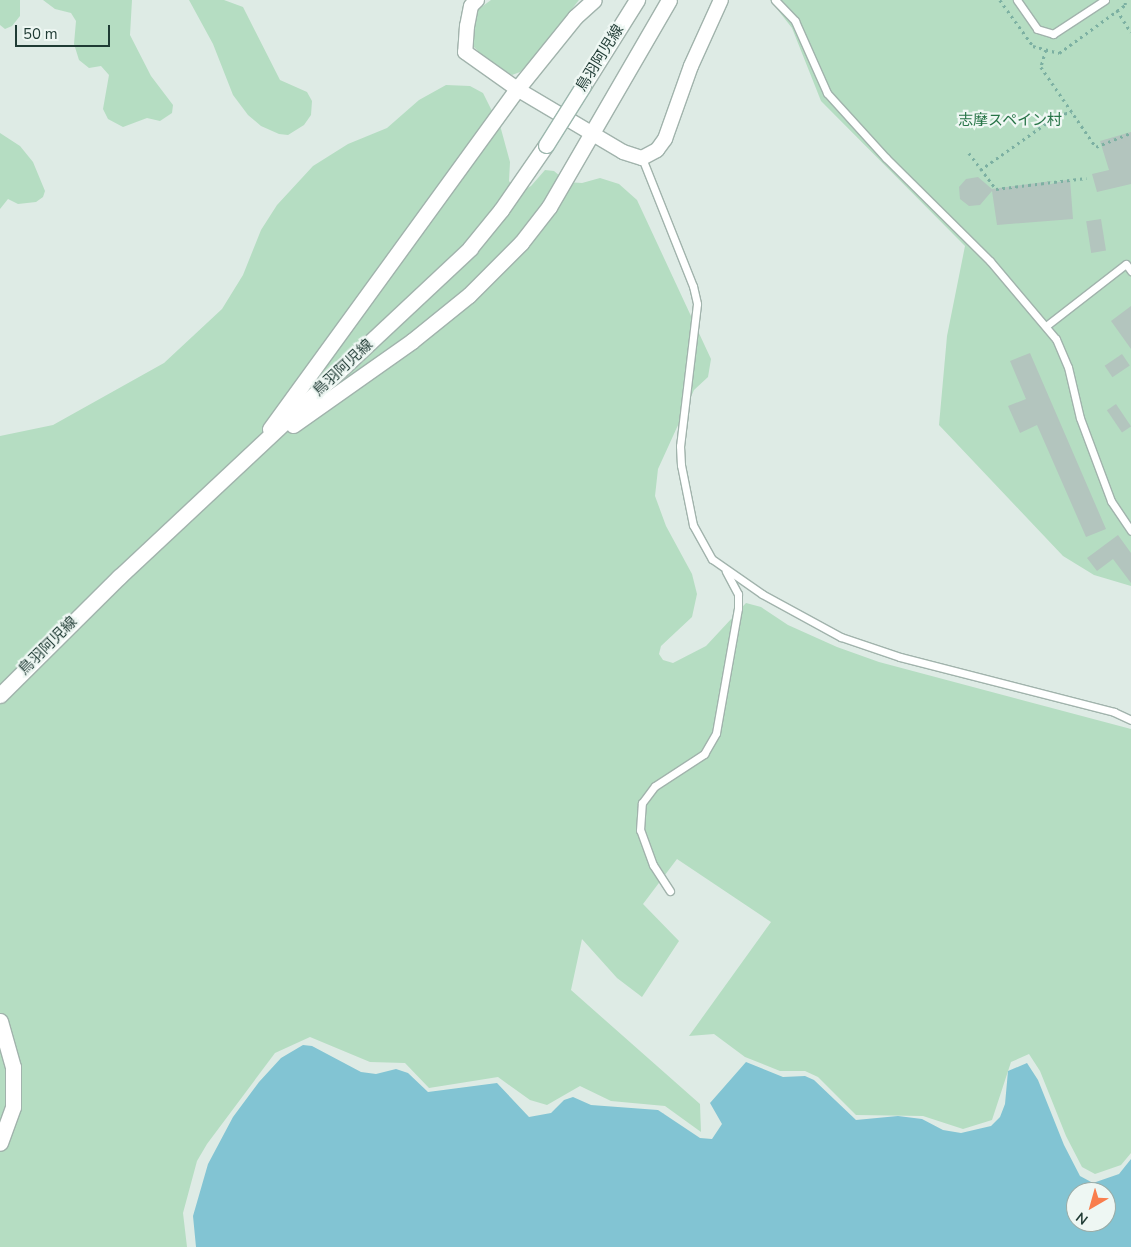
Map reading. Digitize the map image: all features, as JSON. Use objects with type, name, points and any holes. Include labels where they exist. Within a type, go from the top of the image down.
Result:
[{"type":"main road","points":[[255,451],[299,385],[517,89],[575,17],[594,0]]},
{"type":"main road","name":"鳥羽阿児線","points":[[0,695],[119,576],[186,516],[470,248],[501,210],[546,146],[637,0]]},
{"type":"main road","points":[[255,451],[397,352],[469,295],[521,243],[549,207],[669,0]]},
{"type":"main road","points":[[0,1021],[13,1077],[13,1107],[0,1143]]},
{"type":"street","points":[[477,0],[471,6],[467,26],[466,52],[517,89],[623,152],[642,158],[658,150],[665,138],[691,66],[720,0]]},
{"type":"lane","points":[[775,0],[795,21],[827,93],[886,158],[990,261],[1056,339],[1068,367],[1080,418],[1111,501],[1131,531]]},
{"type":"lane","points":[[1017,0],[1038,29],[1053,34],[1105,0]]},
{"type":"lane","points":[[642,158],[693,286],[697,304],[680,446],[681,465],[693,525],[704,548],[726,570],[794,613],[841,637],[900,657],[1114,712],[1131,720]]},
{"type":"lane","points":[[1046,326],[1126,264],[1131,271]]},
{"type":"lane","points":[[670,890],[653,865],[640,830],[642,803],[655,786],[704,754],[716,733],[738,608],[738,594],[726,570]]},
{"type":"path","points":[[1117,10],[1131,32]]},
{"type":"path","points":[[1046,50],[1041,67],[1096,147],[1131,133]]},
{"type":"path","points":[[980,170],[1058,115],[1072,112]]},
{"type":"path","points":[[968,154],[996,189],[1086,178]]},
{"type":"green space","points":[[0,0],[20,0],[20,16],[12,26],[5,29],[0,25]]},
{"type":"green space","points":[[43,0],[132,0],[130,35],[151,76],[173,105],[172,113],[160,121],[147,118],[123,127],[108,119],[103,109],[109,75],[101,66],[89,68],[79,60],[74,44],[76,21],[71,13],[55,9]]},
{"type":"green space","points":[[189,0],[224,0],[243,7],[280,80],[307,92],[312,101],[311,115],[304,125],[288,135],[279,134],[261,126],[248,115],[233,95],[213,44]]},
{"type":"green space","points":[[491,0],[579,0],[533,58],[520,72],[512,75],[485,58],[474,47],[470,35],[476,11]]},
{"type":"green space","name":"志摩スペイン村","points":[[770,0],[1131,0],[1131,586],[1094,575],[1063,556],[939,425],[947,336],[965,246],[821,101],[792,28]]},
{"type":"green space","points":[[446,85],[470,86],[483,93],[501,129],[510,162],[509,181],[514,188],[522,191],[531,186],[545,170],[554,171],[567,182],[582,183],[600,178],[619,184],[637,200],[711,359],[708,377],[694,390],[658,469],[655,496],[666,526],[692,574],[697,594],[692,617],[661,646],[659,654],[663,660],[673,663],[706,646],[746,603],[761,607],[788,625],[837,647],[879,662],[1131,729],[1131,1153],[1121,1165],[1095,1174],[1082,1167],[1066,1136],[1040,1071],[1029,1054],[1011,1062],[992,1120],[963,1129],[923,1116],[856,1115],[818,1077],[805,1071],[780,1071],[745,1057],[714,1034],[689,1036],[771,922],[677,859],[643,904],[679,941],[642,997],[617,978],[582,939],[571,990],[700,1104],[701,1132],[665,1106],[611,1101],[580,1086],[547,1105],[530,1100],[498,1077],[429,1088],[405,1063],[370,1062],[310,1037],[275,1053],[207,1144],[197,1161],[183,1213],[187,1247],[0,1247],[0,436],[53,425],[164,363],[222,309],[243,275],[261,230],[277,205],[313,166],[348,144],[387,128],[419,100]]},
{"type":"green space","points":[[0,133],[20,146],[33,162],[45,191],[43,197],[36,202],[18,204],[8,199],[0,209]]},
{"type":"water","points":[[303,1045],[312,1046],[361,1072],[376,1074],[396,1069],[408,1073],[428,1092],[497,1083],[529,1117],[551,1113],[564,1100],[573,1097],[591,1105],[658,1110],[700,1138],[712,1139],[722,1124],[710,1103],[746,1062],[783,1077],[805,1076],[814,1080],[856,1120],[898,1116],[922,1119],[943,1130],[961,1133],[991,1126],[1000,1117],[1005,1104],[1008,1071],[1027,1063],[1038,1080],[1064,1145],[1080,1176],[1091,1182],[1066,1182],[1066,1232],[1116,1232],[1116,1182],[1096,1182],[1119,1174],[1131,1159],[1131,1247],[196,1247],[193,1216],[208,1164],[233,1117],[259,1082],[281,1058]]},
{"type":"building","points":[[1131,132],[1131,184],[1097,192],[1092,174],[1109,170],[1100,141]]},
{"type":"building","points":[[978,177],[992,189],[1052,181],[1047,185],[1070,179],[1073,219],[997,225],[992,191],[980,205],[969,206],[960,199],[959,187],[966,179]]},
{"type":"building","points":[[1101,219],[1106,251],[1091,253],[1086,221]]},
{"type":"building","points":[[1131,306],[1131,349],[1111,321]]},
{"type":"building","points":[[1030,353],[1106,529],[1086,537],[1037,425],[1020,433],[1008,406],[1026,399],[1010,361]]},
{"type":"building","points":[[1122,354],[1130,366],[1112,377],[1105,366]]},
{"type":"building","points":[[1116,404],[1131,426],[1122,433],[1107,410]]},
{"type":"building","points":[[1118,535],[1131,553],[1131,583],[1113,559],[1097,571],[1087,558]]}]
